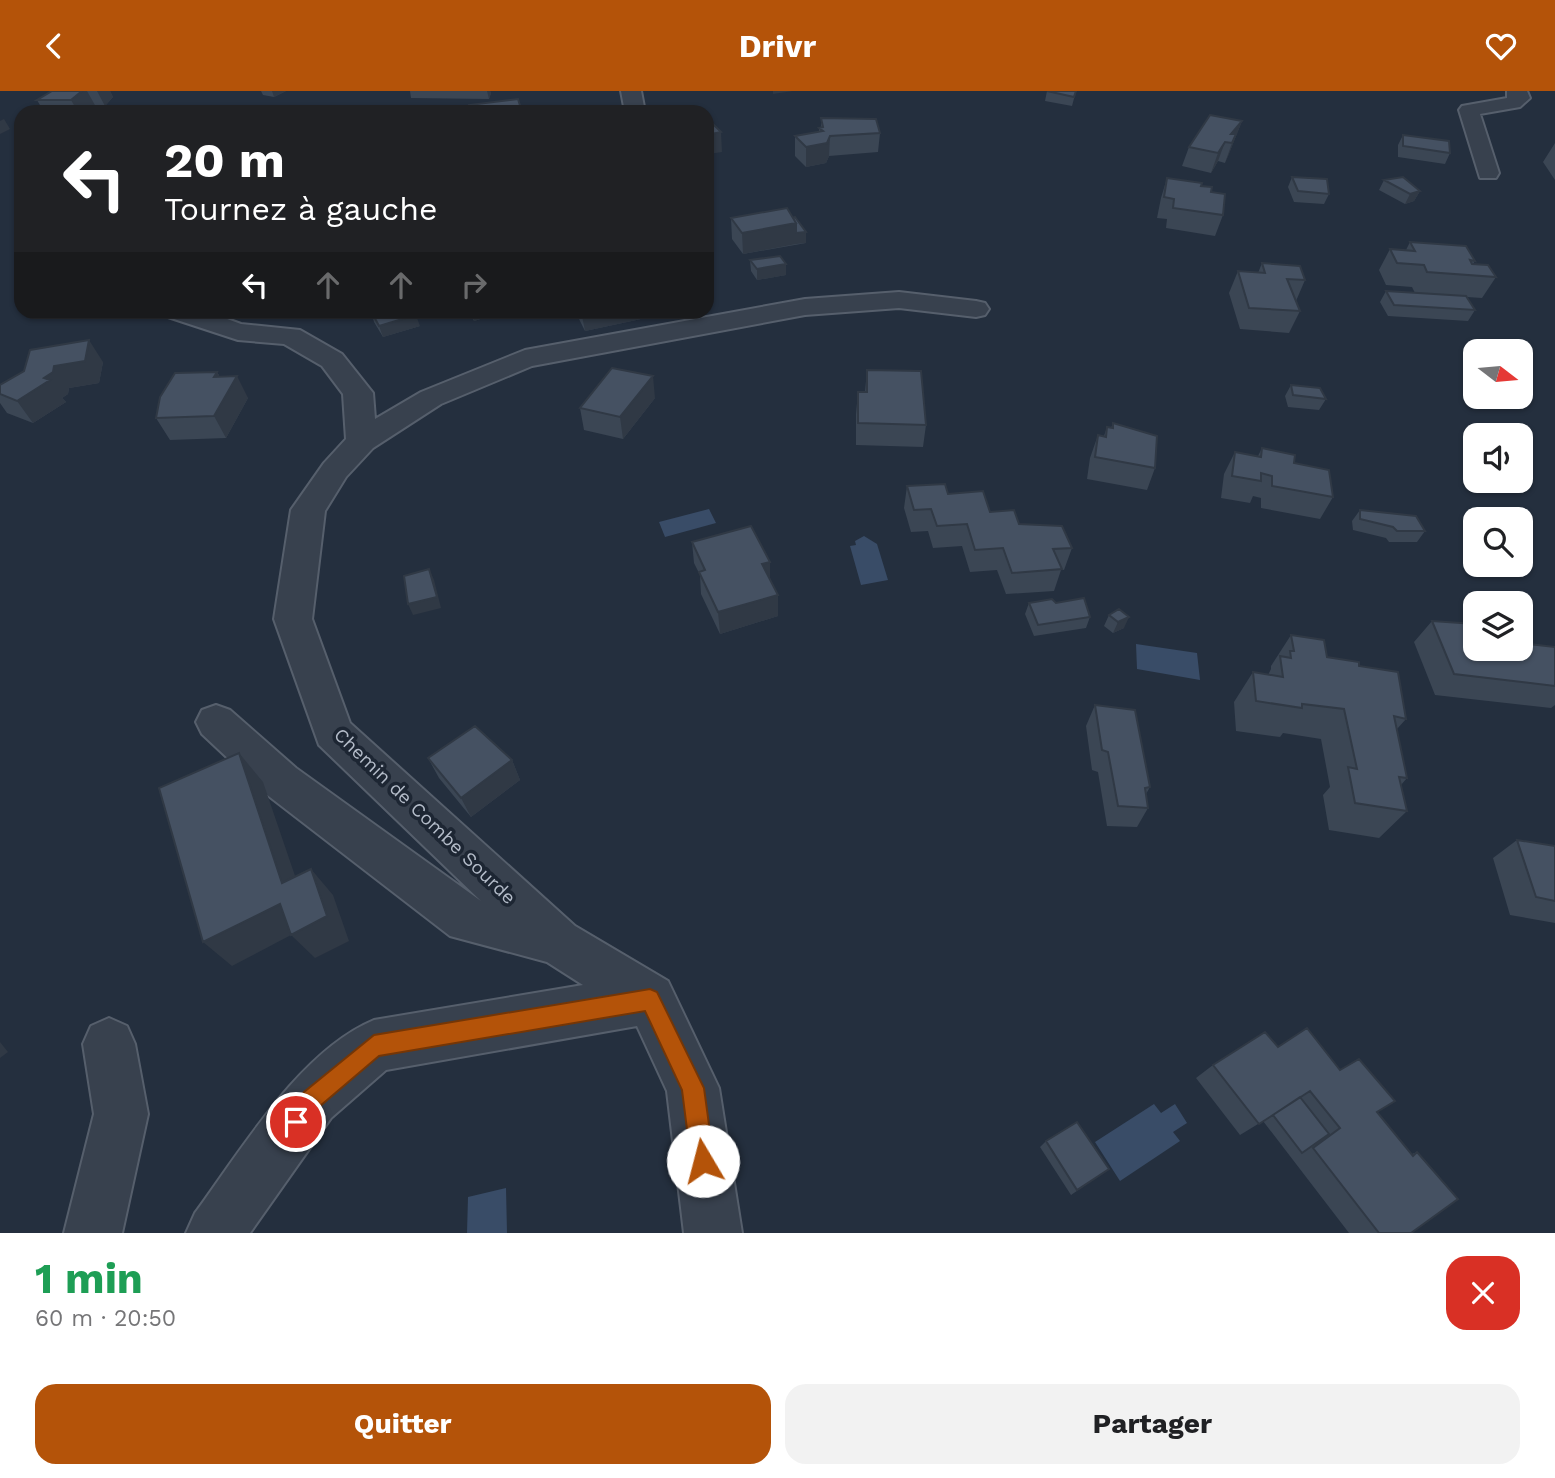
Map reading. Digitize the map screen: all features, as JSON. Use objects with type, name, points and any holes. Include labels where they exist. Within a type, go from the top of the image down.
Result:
[{"type":"street","points":[[1488,173],[1469,110],[1513,103],[1520,98],[1517,91]]},
{"type":"street","name":"Chemin de Combe Sourde","points":[[650,999],[558,942],[333,733],[293,619],[308,510],[335,470],[362,441],[430,398],[525,359],[805,307],[900,300],[976,309]]},
{"type":"street","points":[[201,319],[238,331],[290,336],[332,360],[359,393],[362,441]]},
{"type":"street","points":[[216,722],[281,781],[467,920],[558,942]]},
{"type":"street","points":[[215,1233],[312,1099],[374,1046],[650,999],[693,1088],[713,1233]]},
{"type":"street","points":[[93,1233],[121,1114],[109,1044]]},
{"type":"water","points":[[709,509],[716,523],[665,537],[659,522]]},
{"type":"water","points":[[864,536],[877,544],[888,580],[861,585],[850,546],[856,545],[855,541]]},
{"type":"water","points":[[1136,644],[1197,653],[1200,680],[1137,669]]},
{"type":"water","points":[[1154,1104],[1161,1113],[1175,1104],[1187,1123],[1173,1132],[1180,1141],[1120,1181],[1095,1142]]},
{"type":"water","points":[[506,1188],[507,1233],[467,1233],[468,1197]]},
{"type":"building","points":[[52,91],[82,91],[71,100],[37,100]]},
{"type":"building","points":[[1047,91],[1076,91],[1074,97]]},
{"type":"building","points":[[518,99],[520,105],[469,105]]},
{"type":"building","points":[[1210,115],[1242,121],[1231,134],[1236,134],[1232,143],[1225,142],[1218,153],[1189,147]]},
{"type":"building","points":[[821,118],[876,119],[880,133],[830,136],[827,143],[806,147],[795,136],[823,131],[819,128],[823,127]]},
{"type":"building","points":[[1403,135],[1449,141],[1450,153],[1403,146]]},
{"type":"building","points":[[1292,177],[1327,179],[1329,194],[1298,191]]},
{"type":"building","points":[[1403,177],[1420,191],[1410,194],[1384,180]]},
{"type":"building","points":[[1167,178],[1202,183],[1201,186],[1212,187],[1211,192],[1225,194],[1223,215],[1173,208],[1174,199],[1164,197]]},
{"type":"building","points":[[787,208],[796,223],[742,233],[731,218]]},
{"type":"building","points":[[795,217],[806,232],[796,233]]},
{"type":"building","points":[[1410,242],[1466,246],[1475,261],[1470,260],[1472,264],[1488,265],[1496,277],[1427,272],[1424,265],[1397,263],[1390,249],[1415,251]]},
{"type":"building","points":[[780,256],[786,264],[757,269],[750,260]]},
{"type":"building","points":[[1262,263],[1300,266],[1305,280],[1287,279],[1300,311],[1249,308],[1238,271],[1265,273]]},
{"type":"building","points":[[1386,291],[1466,296],[1475,310],[1394,305]]},
{"type":"building","points":[[375,319],[403,319],[379,326]]},
{"type":"building","points":[[89,340],[85,361],[54,366],[53,372],[44,378],[50,380],[17,401],[0,394],[0,385],[24,371],[30,350]]},
{"type":"building","points":[[612,368],[653,376],[620,417],[580,408]]},
{"type":"building","points":[[867,370],[921,371],[926,425],[858,423],[858,392],[867,392]]},
{"type":"building","points":[[217,372],[214,377],[237,376],[214,416],[156,418],[160,397],[175,373]]},
{"type":"building","points":[[1291,385],[1320,388],[1326,399],[1293,395]]},
{"type":"building","points":[[1113,423],[1157,436],[1155,468],[1095,457],[1098,435],[1106,437],[1107,427],[1113,428]]},
{"type":"building","points":[[1262,448],[1295,455],[1294,463],[1329,470],[1333,497],[1272,486],[1272,476],[1261,473],[1261,481],[1232,476],[1235,452],[1261,457]]},
{"type":"building","points":[[945,484],[948,494],[983,491],[990,512],[1014,510],[1019,524],[1062,526],[1072,548],[1053,549],[1062,569],[1012,573],[1003,548],[975,550],[967,524],[937,526],[931,509],[914,510],[907,486]]},
{"type":"building","points":[[1360,510],[1416,516],[1425,531],[1397,531],[1393,527],[1360,519]]},
{"type":"building","points":[[751,526],[770,562],[762,564],[778,595],[718,612],[699,572],[705,570],[692,542]]},
{"type":"building","points":[[429,569],[437,597],[408,604],[404,576]]},
{"type":"building","points":[[1084,598],[1090,617],[1038,625],[1029,603],[1052,599],[1056,603]]},
{"type":"building","points":[[1119,609],[1129,617],[1118,622],[1109,615]]},
{"type":"building","points":[[1432,621],[1463,623],[1463,661],[1533,661],[1533,644],[1555,647],[1555,686],[1454,674]]},
{"type":"building","points":[[1291,635],[1324,640],[1327,657],[1359,662],[1359,666],[1398,672],[1406,719],[1394,716],[1407,778],[1399,777],[1407,811],[1355,803],[1348,767],[1357,769],[1344,709],[1302,704],[1302,708],[1256,701],[1253,672],[1283,677],[1280,656],[1291,658],[1290,651],[1294,651]]},
{"type":"building","points":[[1095,705],[1135,710],[1150,787],[1145,788],[1148,808],[1118,806],[1108,752],[1102,750]]},
{"type":"building","points":[[475,726],[512,760],[461,798],[428,758]]},
{"type":"building","points":[[239,753],[282,883],[311,869],[327,916],[291,935],[280,904],[203,942],[159,788]]},
{"type":"building","points":[[1517,840],[1555,846],[1555,901],[1536,897]]},
{"type":"building","points":[[1307,1028],[1340,1070],[1359,1059],[1395,1101],[1377,1112],[1413,1156],[1417,1152],[1458,1199],[1411,1233],[1379,1233],[1313,1148],[1340,1128],[1310,1091],[1259,1124],[1213,1065],[1265,1032],[1278,1047]]},
{"type":"building","points":[[1300,1097],[1329,1134],[1302,1153],[1273,1115]]},
{"type":"building","points":[[1077,1122],[1109,1169],[1077,1190],[1046,1141]]},
{"type":"route","points":[[296,1122],[312,1099],[374,1046],[650,999],[693,1088],[703,1161]]}]
